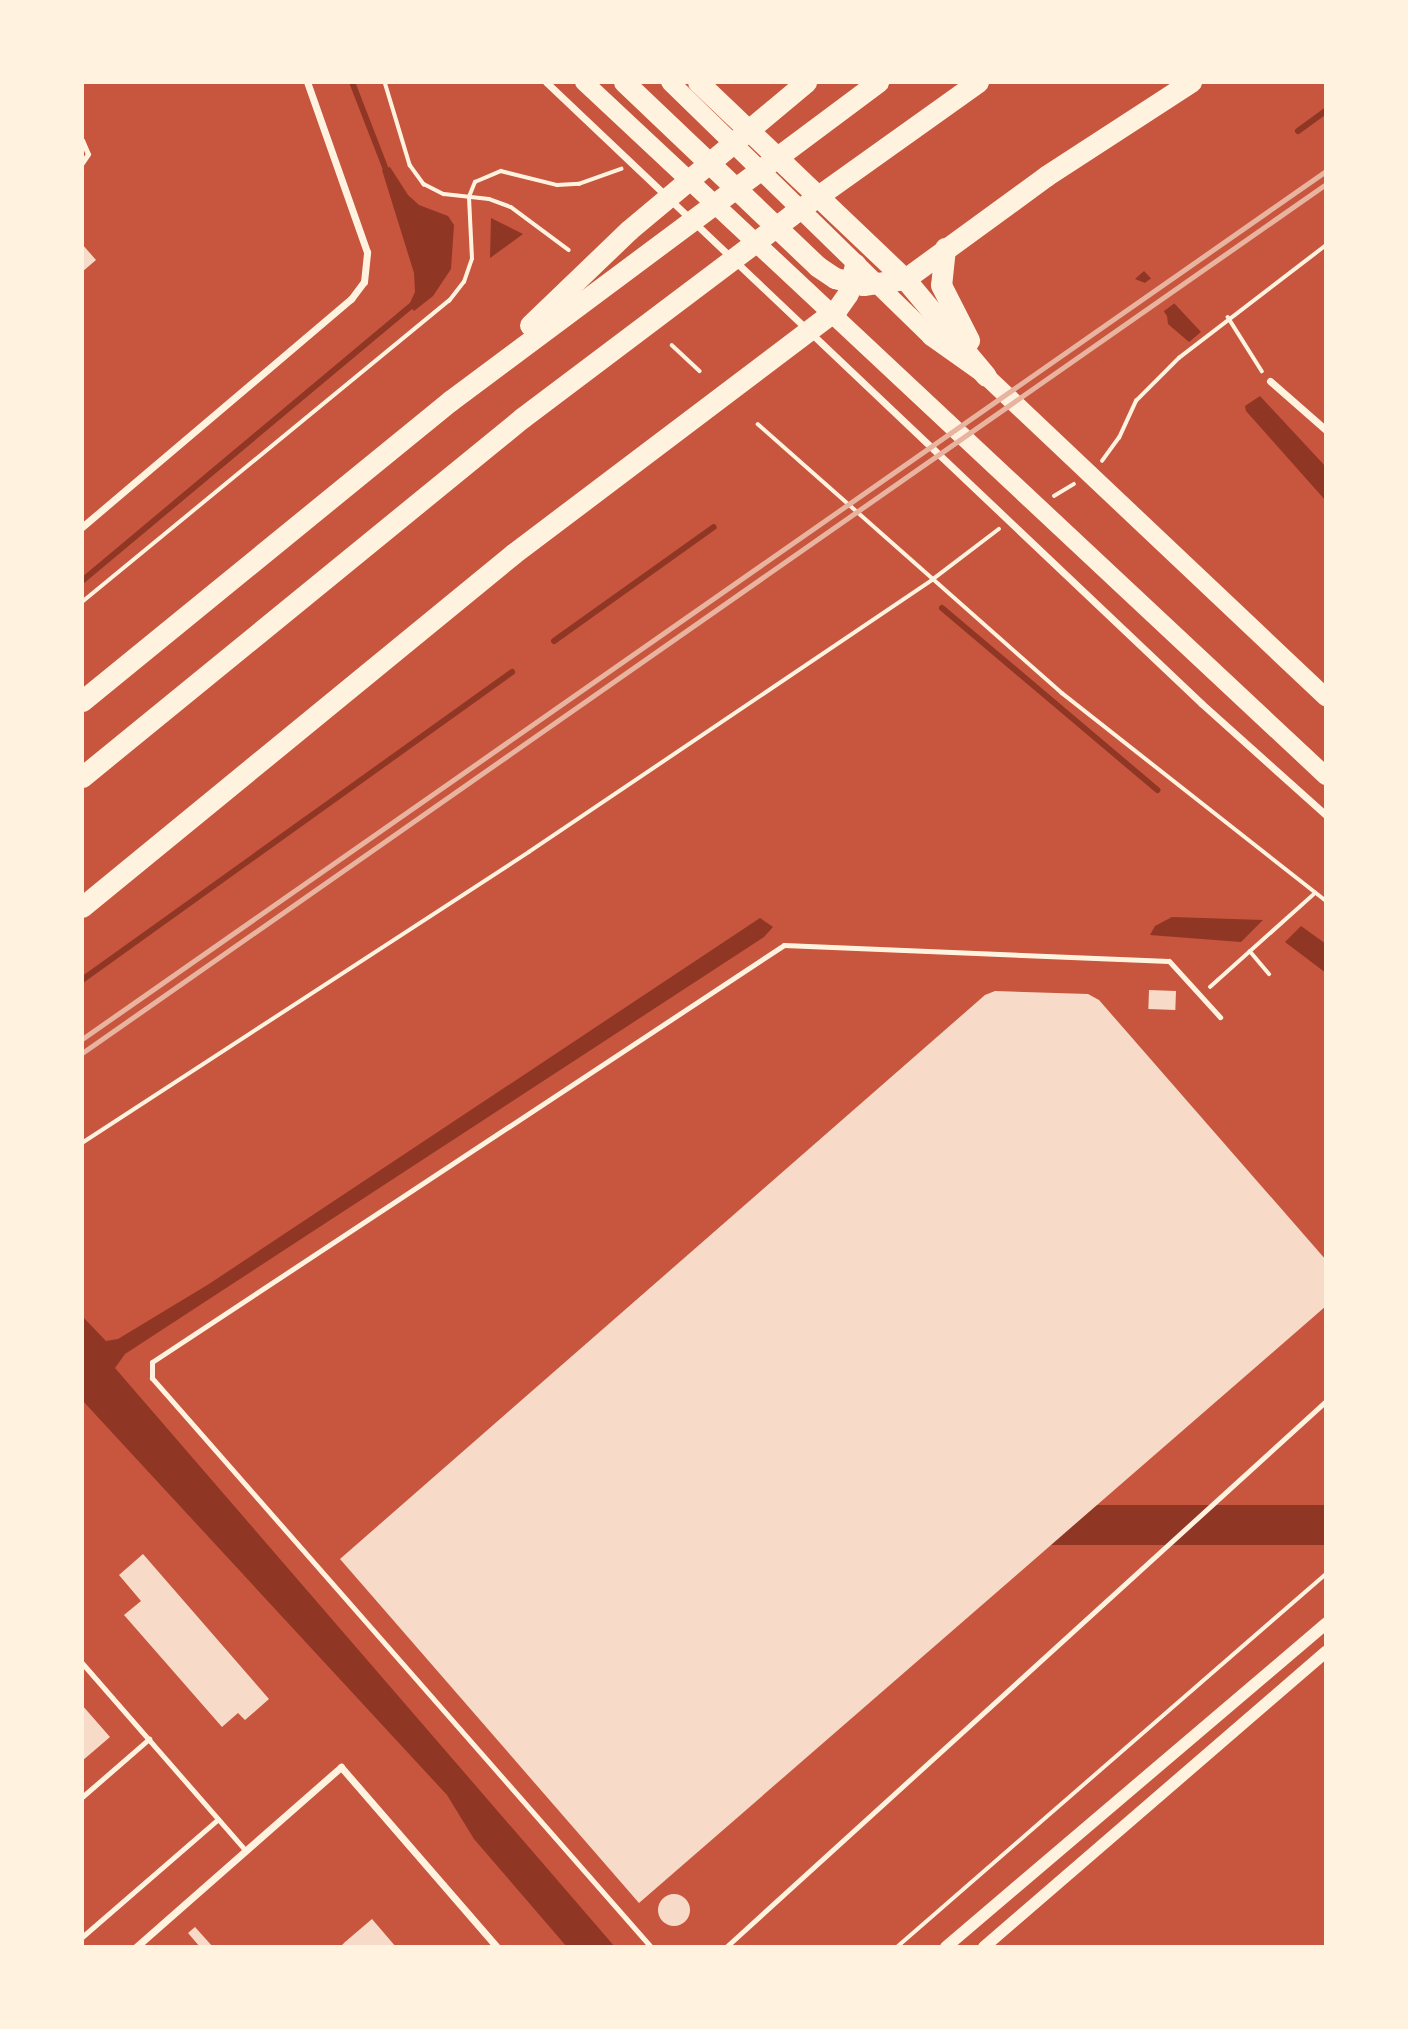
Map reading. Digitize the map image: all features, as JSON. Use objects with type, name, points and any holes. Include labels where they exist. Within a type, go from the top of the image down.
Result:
[{"type":"highway","points":[[624,82],[828,274],[852,269],[877,285],[905,279],[1046,176],[1191,82]]},
{"type":"highway","points":[[698,82],[905,279],[986,376]]},
{"type":"highway","points":[[450,401],[629,230],[806,82]]},
{"type":"highway","points":[[82,701],[450,401],[878,82]]},
{"type":"highway","points":[[82,777],[493,441],[790,216],[978,82]]},
{"type":"highway","points":[[933,312],[945,248]]},
{"type":"highway","points":[[82,907],[513,554],[832,313],[846,298],[852,269]]},
{"type":"main road","points":[[584,82],[621,113],[1076,545],[1326,776]]},
{"type":"main road","points":[[670,82],[781,190],[852,269]]},
{"type":"main road","points":[[877,285],[933,312],[986,376],[1326,698]]},
{"type":"street","points":[[82,527],[351,299],[364,282],[367,252],[307,82]]},
{"type":"street","points":[[546,82],[1326,816]]},
{"type":"street","points":[[1270,382],[1324,426]]},
{"type":"street","points":[[946,1947],[1326,1624]]},
{"type":"street","points":[[984,1947],[1326,1652]]},
{"type":"street","points":[[136,1947],[341,1768],[497,1947]]},
{"type":"lane","points":[[82,140],[88,154],[82,163]]},
{"type":"lane","points":[[651,1947],[152,1378],[152,1362],[784,945],[1169,961],[1220,1017]]},
{"type":"lane","points":[[726,1947],[1326,1401]]},
{"type":"lane","points":[[82,1663],[246,1851]]},
{"type":"lane","points":[[82,1797],[149,1738]]},
{"type":"lane","points":[[82,1937],[218,1819]]},
{"type":"path","points":[[385,82],[415,175],[434,191],[500,202],[524,214],[569,250]]},
{"type":"path","points":[[82,602],[449,301],[464,282],[472,259],[469,197]]},
{"type":"path","points":[[1094,469],[1119,438],[1136,401],[1228,317],[1326,245]]},
{"type":"path","points":[[1228,317],[1246,352],[1270,382]]},
{"type":"path","points":[[672,345],[699,371]]},
{"type":"path","points":[[758,424],[932,580],[1128,748],[1326,901]]},
{"type":"path","points":[[1047,500],[1078,482]]},
{"type":"path","points":[[82,1143],[529,852],[932,580],[1006,524]]},
{"type":"path","points":[[1201,995],[1315,893]]},
{"type":"path","points":[[1250,951],[1269,974]]},
{"type":"path","points":[[897,1947],[1326,1574]]},
{"type":"shaded area","points":[[390,167],[408,195],[419,205],[448,216],[454,225],[451,269],[433,296],[414,311],[409,305],[415,292],[414,273],[382,170]]},
{"type":"shaded area","points":[[491,218],[523,234],[490,258]]},
{"type":"shaded area","points":[[1144,271],[1201,332],[1189,342],[1168,324],[1167,316],[1145,283],[1135,279]]},
{"type":"shaded area","points":[[1260,396],[1326,467],[1326,501],[1246,411],[1245,406]]},
{"type":"shaded area","points":[[1172,917],[1263,920],[1241,942],[1150,935],[1155,926]]},
{"type":"shaded area","points":[[760,918],[773,927],[764,937],[125,1354],[115,1368],[615,1947],[567,1947],[474,1839],[447,1795],[82,1400],[82,1316],[106,1341],[118,1339],[209,1284]]},
{"type":"shaded area","points":[[1301,926],[1326,944],[1326,973],[1285,942]]},
{"type":"shaded area","points":[[651,1505],[1326,1505],[1326,1545],[651,1545]]},
{"type":"pier","points":[[1157,274],[1177,302],[1162,313],[1142,285]]},
{"type":"building","points":[[82,244],[96,260],[82,272]]},
{"type":"building","points":[[1149,990],[1176,991],[1175,1010],[1148,1009]]},
{"type":"building","points":[[995,991],[1088,994],[1099,1000],[1326,1260],[1326,1306],[639,1903],[340,1559],[985,995]]},
{"type":"building","points":[[143,1554],[269,1699],[245,1720],[238,1713],[222,1727],[124,1615],[141,1601],[119,1575]]},
{"type":"building","points":[[82,1705],[110,1737],[82,1761]]},
{"type":"building","points":[[674,1894],[686,1898],[690,1910],[686,1922],[674,1926],[662,1922],[658,1910],[662,1898]]},
{"type":"building","points":[[372,1919],[396,1947],[340,1947],[345,1942]]},
{"type":"building","points":[[195,1927],[213,1947],[200,1947],[188,1933]]},
{"type":"waterway","points":[[352,82],[388,175]]},
{"type":"waterway","points":[[1298,131],[1326,111]]},
{"type":"waterway","points":[[82,581],[415,303]]},
{"type":"waterway","points":[[554,641],[714,527]]},
{"type":"waterway","points":[[942,608],[1157,790]]},
{"type":"waterway","points":[[82,980],[512,672]]},
{"type":"railway","points":[[82,1039],[1326,171]]},
{"type":"railway","points":[[82,1053],[1326,184]]}]
